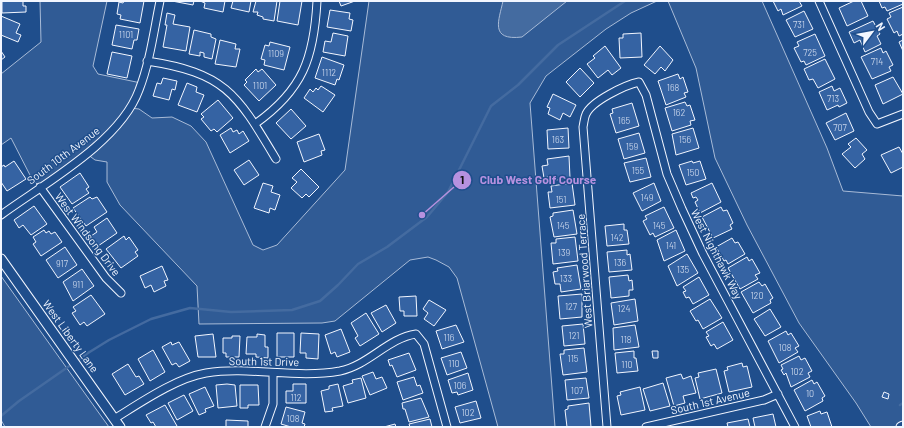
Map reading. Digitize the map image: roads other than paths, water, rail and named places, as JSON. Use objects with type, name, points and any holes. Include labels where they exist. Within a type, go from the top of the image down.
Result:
[{"type":"street","name":"South 10th Avenue","points":[[1,215],[88,153],[117,127],[139,91],[160,1]]},
{"type":"street","points":[[255,124],[276,109],[286,98],[302,73],[311,46],[317,1]]},
{"type":"street","points":[[819,1],[869,112],[877,124],[903,114]]},
{"type":"street","points":[[147,61],[182,67],[212,79],[225,87],[236,97],[276,158]]},
{"type":"street","name":"West Nighthawk Way","points":[[586,114],[592,106],[629,84],[639,82],[646,95],[667,174],[682,209],[703,254],[795,427]]},
{"type":"street","name":"West Briarwood Terrace","points":[[586,114],[583,127],[607,427]]},
{"type":"street","name":"West Windsong Drive","points":[[40,187],[106,278],[121,292]]},
{"type":"street","name":"West Liberty Lane","points":[[1,259],[120,427]]},
{"type":"street","name":"South 1st Drive","points":[[114,419],[150,397],[189,378],[206,373],[228,371],[321,373],[347,369],[406,335],[416,334],[424,344],[447,427]]},
{"type":"street","points":[[265,427],[273,404],[273,373]]},
{"type":"street","name":"South 1st Avenue","points":[[646,427],[764,400],[778,394]]},
{"type":"waterway","points":[[1,416],[19,401],[88,353],[109,340],[151,319],[190,308],[231,312],[292,310],[320,301],[358,264],[387,247],[427,217],[448,192],[491,106],[518,85],[558,45],[625,1]]},
{"type":"place","name":"Club West Golf Course","points":[[422,215]]}]
